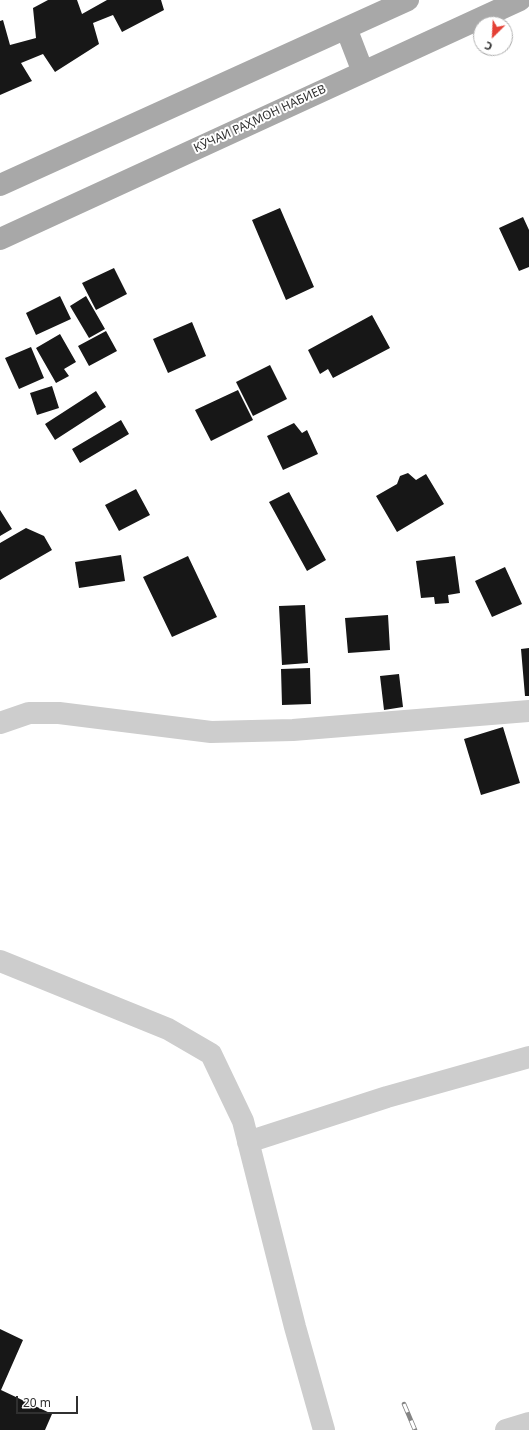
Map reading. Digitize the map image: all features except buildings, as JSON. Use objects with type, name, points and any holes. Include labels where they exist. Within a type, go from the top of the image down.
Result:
[{"type":"main road","points":[[0,185],[408,0]]},
{"type":"main road","name":"КӮЧАИ РАҲМОН НАБИЕВ","points":[[0,239],[520,0]]},
{"type":"main road","points":[[346,28],[363,72]]},
{"type":"street","points":[[0,724],[28,713],[59,713],[211,732],[286,730],[529,711]]},
{"type":"street","points":[[0,961],[168,1029],[211,1054],[243,1121],[295,1327],[324,1430]]},
{"type":"street","points":[[248,1142],[387,1097],[529,1057]]},
{"type":"street","points":[[506,1430],[529,1422]]},
{"type":"railway","points":[[404,1404],[415,1430]]}]
